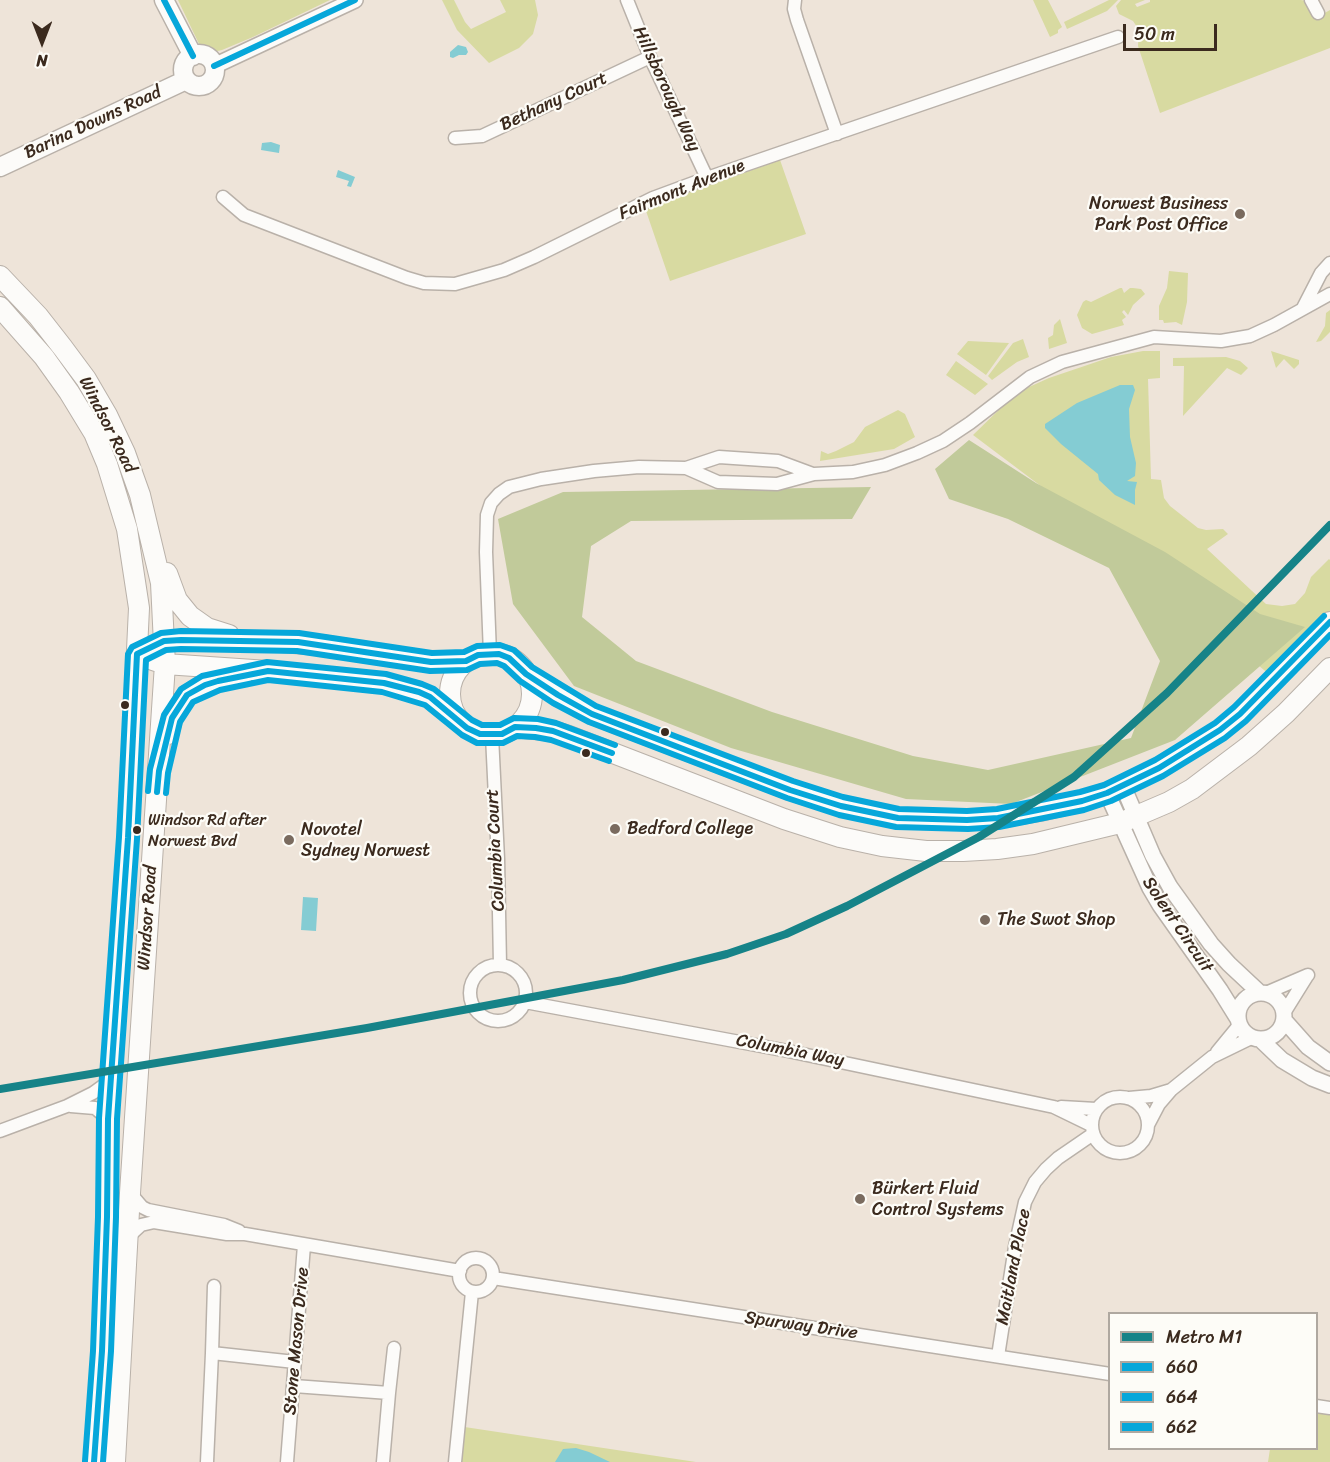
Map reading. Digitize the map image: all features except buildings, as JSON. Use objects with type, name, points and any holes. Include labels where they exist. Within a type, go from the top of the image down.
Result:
[{"type":"main road","points":[[164,0],[193,56]]},
{"type":"main road","points":[[193,56],[204,56],[214,66],[214,74],[206,84],[197,86],[186,80],[184,65],[193,56]]},
{"type":"main road","name":"Barina Downs Road","points":[[0,167],[186,80]]},
{"type":"main road","name":"Windsor Road","points":[[0,276],[38,316],[86,379],[125,453],[140,495],[161,583],[165,664],[130,1192],[115,1462]]},
{"type":"main road","name":"Windsor Road","points":[[0,307],[44,357],[94,433],[107,464],[127,529],[139,609],[128,838],[108,1119],[108,1217],[94,1462]]},
{"type":"main road","points":[[148,524],[177,600],[190,616],[218,633],[329,646],[431,662],[466,661]]},
{"type":"main road","points":[[457,718],[450,701],[451,687],[458,669],[466,661],[478,655],[490,654],[509,658],[526,674],[592,714],[790,790],[841,806],[898,818],[937,820],[999,818],[1040,812],[1115,790],[1160,768],[1220,730],[1249,706],[1330,622]]},
{"type":"main road","points":[[137,654],[164,640],[270,640]]},
{"type":"main road","points":[[137,654],[165,664],[362,680],[408,689],[430,697],[467,728],[480,734],[492,735],[502,734],[515,728],[526,716],[530,706],[531,687],[526,674]]},
{"type":"main road","points":[[515,728],[536,728],[561,734],[784,819],[840,837],[882,846],[926,851],[997,849],[1033,844],[1128,820],[1169,802],[1192,789],[1241,752],[1286,713],[1330,668]]},
{"type":"main road","points":[[159,771],[172,718],[175,710],[187,695],[218,681],[268,671]]},
{"type":"street","points":[[214,66],[356,0]]},
{"type":"street","name":"Hillsborough Way","points":[[627,0],[650,57],[706,178]]},
{"type":"street","points":[[795,0],[794,9],[797,20],[837,134]]},
{"type":"street","points":[[1311,0],[1318,14]]},
{"type":"street","name":"Fairmont Avenue","points":[[224,197],[244,215],[407,278],[439,285],[469,281],[514,266],[653,198],[706,178],[1118,37]]},
{"type":"street","name":"Bethany Court","points":[[455,138],[482,136],[650,57]]},
{"type":"street","points":[[1302,309],[1321,273],[1330,263]]},
{"type":"street","points":[[686,468],[718,482],[777,484],[814,474],[853,472],[885,465],[917,453],[970,423],[1029,377],[1062,362],[1154,337],[1205,341],[1235,340],[1262,331],[1330,294]]},
{"type":"street","points":[[490,654],[486,532],[491,502],[509,487],[524,482],[594,471],[639,467],[686,468],[719,457],[778,461],[814,474]]},
{"type":"street","name":"Columbia Court","points":[[492,735],[500,965]]},
{"type":"street","name":"Solent Circuit","points":[[1115,790],[1128,820],[1141,870],[1160,905],[1220,990],[1239,1022]]},
{"type":"street","name":"Solent Circuit","points":[[1128,820],[1185,909],[1229,964],[1263,993]]},
{"type":"street","points":[[500,965],[514,970],[522,977],[526,986],[525,1002],[515,1016],[505,1020],[488,1019],[476,1011],[470,995],[472,982],[482,970],[500,965]]},
{"type":"street","points":[[1171,1090],[1151,1096],[1111,1098],[1096,1108],[1092,1130],[1105,1149],[1114,1153],[1123,1153],[1138,1147],[1144,1140],[1148,1125],[1159,1104],[1171,1090],[1212,1058],[1256,1038],[1268,1038],[1275,1034],[1308,975],[1246,998],[1238,1011],[1239,1022],[1246,1034],[1256,1038],[1282,1060],[1312,1078],[1330,1085]]},
{"type":"street","points":[[1263,993],[1274,997],[1281,1004],[1284,1016],[1318,1056],[1330,1063]]},
{"type":"street","name":"Columbia Way","points":[[525,1002],[788,1050],[1054,1107],[1096,1108]]},
{"type":"street","points":[[1212,1058],[1239,1022]]},
{"type":"street","points":[[0,1131],[67,1106],[93,1093],[111,1080]]},
{"type":"street","points":[[1129,1098],[1143,1108],[1148,1125]]},
{"type":"street","points":[[67,1106],[96,1108],[108,1119]]},
{"type":"street","name":"Columbia Way","points":[[1054,1107],[1092,1130]]},
{"type":"street","name":"Maitland Place","points":[[998,1356],[1015,1247],[1025,1202],[1035,1182],[1046,1169],[1092,1130]]},
{"type":"street","name":"Stone Mason Drive","points":[[130,1192],[142,1207],[148,1210],[224,1225],[245,1234]]},
{"type":"street","name":"Stone Mason Drive","points":[[128,1237],[147,1222],[227,1234],[245,1234],[304,1245],[287,1462]]},
{"type":"street","points":[[304,1245],[460,1271]]},
{"type":"street","points":[[472,1259],[483,1260],[491,1268],[493,1278],[488,1288],[472,1292],[460,1280],[460,1271],[472,1259]]},
{"type":"street","name":"Spurway Drive","points":[[493,1278],[1108,1374]]},
{"type":"street","points":[[207,1462],[214,1286]]},
{"type":"street","points":[[455,1462],[472,1292]]},
{"type":"street","points":[[383,1462],[394,1348]]},
{"type":"street","points":[[212,1353],[295,1362]]},
{"type":"street","points":[[294,1386],[389,1393]]},
{"type":"green space","points":[[178,0],[330,0],[253,37],[213,52],[200,46]]},
{"type":"green space","points":[[442,0],[454,0],[471,29],[506,12],[500,0],[535,0],[538,15],[533,34],[519,48],[489,63],[457,30]]},
{"type":"green space","points":[[1033,0],[1048,0],[1062,27],[1058,33],[1050,37]]},
{"type":"green space","points":[[1109,0],[1118,0],[1107,11],[1067,29],[1064,22]]},
{"type":"green space","points":[[1121,0],[1145,0],[1135,4],[1137,7],[1150,0],[1306,1],[1314,19],[1330,10],[1330,48],[1160,113],[1138,46],[1139,30],[1133,21],[1119,14],[1116,6]]},
{"type":"green space","points":[[780,160],[806,234],[670,281],[645,208]]},
{"type":"green space","points":[[1169,271],[1188,273],[1187,302],[1182,325],[1176,322],[1164,323],[1163,320],[1159,320],[1159,306],[1167,288]]},
{"type":"green space","points":[[1120,288],[1124,293],[1130,288],[1141,289],[1145,294],[1133,305],[1128,315],[1124,310],[1122,312],[1126,317],[1122,320],[1124,325],[1092,334],[1082,328],[1077,315],[1083,302],[1086,300],[1091,302]]},
{"type":"green space","points":[[1330,310],[1330,332],[1321,341],[1316,342],[1325,326],[1326,313]]},
{"type":"green space","points":[[1060,319],[1067,343],[1049,349],[1048,338],[1053,335],[1054,325]]},
{"type":"green space","points":[[1023,339],[1029,357],[1017,362],[992,380],[988,376],[1013,343]]},
{"type":"green space","points":[[968,341],[1009,343],[986,375],[957,354]]},
{"type":"green space","points":[[1143,351],[1160,351],[1160,378],[1148,379],[1151,479],[1161,480],[1164,498],[1170,506],[1198,528],[1223,529],[1228,534],[1207,549],[1266,604],[1282,606],[1295,604],[1305,593],[1311,577],[1330,560],[1330,611],[1270,675],[1066,505],[973,435],[1010,399],[1029,387],[1111,357]]},
{"type":"green space","points":[[1271,351],[1299,360],[1299,364],[1294,369],[1284,359],[1276,368]]},
{"type":"green space","points":[[1226,357],[1240,361],[1248,368],[1241,375],[1227,368],[1183,416],[1184,366],[1173,366],[1173,358]]},
{"type":"green space","points":[[956,361],[988,384],[975,395],[946,375]]},
{"type":"green space","points":[[898,410],[905,414],[915,437],[894,449],[820,461],[821,451],[828,454],[854,442],[865,427]]},
{"type":"green space","points":[[969,440],[1036,483],[1165,552],[1260,614],[1305,627],[1175,740],[1011,804],[906,799],[731,748],[574,686],[513,604],[498,519],[563,492],[871,487],[852,519],[631,521],[591,546],[582,617],[636,661],[772,712],[913,756],[988,770],[1131,738],[1160,661],[1109,568],[1008,519],[949,499],[935,469]]},
{"type":"green space","points":[[1318,1407],[1330,1410],[1330,1462],[1268,1462],[1270,1450],[1318,1450]]},
{"type":"green space","points":[[458,1426],[696,1462],[455,1462]]},
{"type":"water","points":[[458,45],[466,47],[468,52],[466,55],[450,57],[450,52]]},
{"type":"water","points":[[271,142],[280,145],[279,153],[261,150],[262,143]]},
{"type":"water","points":[[338,170],[355,177],[351,187],[347,186],[349,181],[336,177]]},
{"type":"water","points":[[1120,385],[1133,385],[1135,390],[1129,409],[1130,437],[1136,463],[1135,476],[1127,481],[1137,482],[1135,505],[1115,495],[1099,480],[1098,474],[1045,428],[1045,424],[1077,403]]},
{"type":"water","points":[[303,897],[318,898],[316,931],[301,930]]},
{"type":"water","points":[[576,1448],[610,1462],[555,1462],[563,1449]]},
{"type":"metro line","name":"M1","points":[[0,1089],[367,1028],[623,980],[727,954],[786,934],[847,906],[979,837],[1074,777],[1167,693],[1330,525]]},
{"type":"transit line","name":"660","points":[[164,0],[193,56]]},
{"type":"transit line","name":"660","points":[[214,66],[355,0]]},
{"type":"transit line","name":"662","points":[[85,1461],[93,1351],[99,1118],[119,837],[128,654],[132,647],[161,633],[181,631],[299,633],[432,653],[464,652],[477,646],[500,645],[514,650],[532,667],[596,706],[793,781],[843,797],[899,809],[967,811],[997,809],[1080,792],[1104,785],[1155,760],[1215,723],[1234,707],[1324,616]]},
{"type":"transit line","name":"660","points":[[94,1462],[102,1351],[108,1119],[128,838],[137,654],[164,641],[181,640],[298,642],[431,662],[466,661],[478,655],[499,654],[509,658],[526,674],[558,695],[592,714],[790,790],[841,806],[898,818],[967,820],[998,818],[1082,801],[1107,793],[1159,768],[1220,730],[1240,714],[1330,622]]},
{"type":"transit line","name":"664","points":[[103,1462],[111,1351],[117,1119],[137,839],[146,660],[166,650],[181,649],[297,651],[430,671],[467,670],[480,664],[497,663],[553,703],[589,722],[787,798],[839,815],[896,827],[968,829],[999,827],[1084,810],[1111,801],[1163,776],[1225,738],[1246,721],[1330,635]]},
{"type":"transit line","name":"662","points":[[148,791],[150,769],[164,715],[181,689],[202,676],[267,662],[386,674],[434,689],[472,720],[482,725],[500,725],[514,718],[538,719],[556,723],[615,745]]},
{"type":"transit line","name":"660","points":[[157,792],[159,771],[172,718],[187,695],[218,681],[268,671],[384,683],[430,697],[467,728],[480,734],[502,734],[515,727],[536,728],[553,731],[612,753]]},
{"type":"transit line","name":"664","points":[[166,793],[168,773],[180,722],[193,702],[220,690],[268,680],[382,692],[425,705],[462,735],[477,743],[503,743],[517,736],[535,737],[551,740],[609,761]]},
{"type":"place","name":"Norwest Business Park Post Office","points":[[1240,214]]},
{"type":"place","name":"Bedford College","points":[[615,829]]},
{"type":"place","name":"Windsor Rd after Norwest Bvd","points":[[137,830]]},
{"type":"place","name":"Novotel Sydney Norwest","points":[[289,840]]},
{"type":"place","name":"The Swot Shop","points":[[985,920]]},
{"type":"place","name":"Bürkert Fluid Control Systems","points":[[860,1199]]}]
